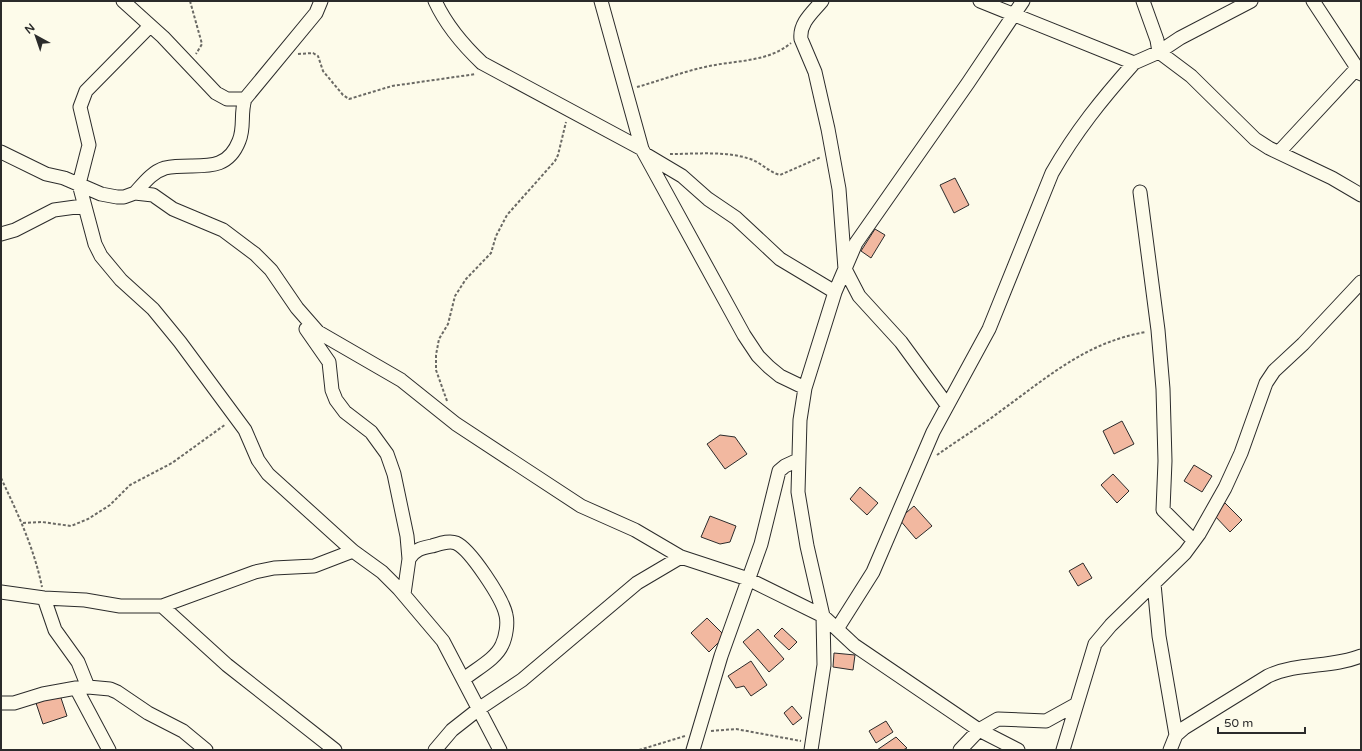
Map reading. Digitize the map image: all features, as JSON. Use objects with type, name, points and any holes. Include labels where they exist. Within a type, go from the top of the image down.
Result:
[{"type":"street","points":[[123,1],[163,36],[220,96],[234,100],[245,99]]},
{"type":"street","points":[[135,193],[150,176],[164,168],[212,166],[228,158],[234,152],[243,128],[242,110],[245,99],[316,13],[321,1]]},
{"type":"street","points":[[435,1],[448,25],[466,49],[482,63],[496,72],[569,110],[682,176],[702,195],[736,218],[780,259],[835,292]]},
{"type":"street","points":[[601,1],[643,152],[744,335],[758,356],[780,376],[805,388]]},
{"type":"street","points":[[822,1],[806,20],[800,33],[818,81],[833,151],[839,189],[845,269],[859,296],[901,342],[947,405]]},
{"type":"street","points":[[980,1],[1014,16],[1134,63]]},
{"type":"street","points":[[812,746],[824,665],[823,616],[807,546],[798,492],[801,410],[805,388],[835,292],[856,243],[1023,1]]},
{"type":"street","points":[[1143,1],[1155,34],[1159,52],[1191,76],[1256,139],[1332,178],[1361,195]]},
{"type":"street","points":[[837,629],[873,572],[932,432],[989,329],[1052,173],[1066,150],[1098,104],[1134,63],[1159,52],[1180,38],[1251,1]]},
{"type":"street","points":[[1279,152],[1359,71],[1313,1]]},
{"type":"street","points":[[150,26],[86,91],[82,98],[81,114],[89,145],[79,184],[83,206],[95,244],[101,256],[121,280],[164,322],[250,438],[258,460],[268,474],[353,551],[382,572],[404,594],[443,642],[480,708],[500,750]]},
{"type":"street","points":[[1,152],[46,174],[79,184],[109,196],[124,197],[135,193],[153,195],[173,208],[223,230],[255,254],[271,270],[304,318],[324,336],[401,380],[456,424],[581,506],[635,530],[681,557],[748,579],[823,616],[854,645],[979,730],[1018,750]]},
{"type":"street","points":[[1140,192],[1158,330],[1163,389],[1165,461],[1163,510],[1194,541]]},
{"type":"street","points":[[1,234],[16,230],[54,210],[83,206]]},
{"type":"street","points":[[1063,750],[1075,705],[1095,644],[1111,625],[1154,584],[1194,541],[1225,488],[1241,453],[1266,383],[1274,371],[1303,344],[1361,282]]},
{"type":"street","points":[[304,318],[306,327],[329,362],[332,390],[336,400],[345,412],[371,432],[387,454],[394,474],[407,536],[410,559]]},
{"type":"street","points":[[693,750],[721,656],[761,544],[779,471],[785,466],[798,460]]},
{"type":"street","points":[[404,594],[410,559],[412,554],[421,548],[455,542],[483,572],[499,597],[507,619],[502,646],[497,653],[464,679]]},
{"type":"street","points":[[1,592],[44,598],[85,600],[120,606],[162,606],[255,572],[321,565],[353,551]]},
{"type":"street","points":[[435,750],[452,730],[480,708],[522,680],[637,583],[681,557]]},
{"type":"street","points":[[1154,584],[1159,636],[1176,735]]},
{"type":"street","points":[[44,598],[55,630],[78,662],[82,687],[109,750]]},
{"type":"street","points":[[162,606],[227,665],[335,750]]},
{"type":"street","points":[[1170,750],[1176,735],[1184,728],[1254,683],[1280,670],[1297,666],[1347,662],[1361,656]]},
{"type":"street","points":[[2,704],[14,703],[43,694],[82,687],[117,692],[148,713],[183,732],[206,750]]},
{"type":"street","points":[[960,750],[979,730],[991,722],[1004,718],[1050,720],[1075,705]]},
{"type":"path","points":[[187,62],[200,49],[202,44],[190,1]]},
{"type":"path","points":[[626,91],[706,67],[764,57],[782,49],[800,33]]},
{"type":"path","points":[[279,57],[313,53],[320,60],[326,75],[343,95],[349,99],[392,86],[496,72]]},
{"type":"path","points":[[448,404],[436,370],[436,355],[439,339],[448,324],[455,296],[466,279],[491,254],[496,236],[507,215],[554,161],[561,146],[569,110]]},
{"type":"path","points":[[667,154],[737,156],[757,162],[771,172],[780,175],[786,174],[833,151]]},
{"type":"path","points":[[936,456],[1002,411],[1063,364],[1101,345],[1139,333],[1158,330]]},
{"type":"path","points":[[23,523],[42,522],[71,526],[88,519],[110,504],[130,485],[172,463],[235,418]]},
{"type":"path","points":[[1,478],[23,523],[36,563],[44,598]]},
{"type":"path","points":[[639,750],[698,732],[736,729],[812,746]]},
{"type":"building","points":[[955,178],[969,205],[954,213],[940,185]]},
{"type":"building","points":[[875,229],[885,235],[871,258],[861,251]]},
{"type":"building","points":[[1122,421],[1134,444],[1114,454],[1103,431]]},
{"type":"building","points":[[720,435],[735,437],[747,454],[725,469],[707,444]]},
{"type":"building","points":[[1194,465],[1212,476],[1202,492],[1184,481]]},
{"type":"building","points":[[1113,474],[1129,491],[1117,503],[1101,485]]},
{"type":"building","points":[[860,487],[878,503],[867,515],[850,499]]},
{"type":"building","points":[[1225,503],[1242,520],[1230,532],[1214,515]]},
{"type":"building","points":[[914,506],[932,526],[916,539],[899,519]]},
{"type":"building","points":[[710,516],[736,526],[730,542],[720,544],[701,537]]},
{"type":"building","points":[[1083,563],[1092,578],[1078,586],[1069,571]]},
{"type":"building","points":[[707,618],[725,636],[709,652],[691,633]]},
{"type":"building","points":[[782,628],[797,642],[789,650],[774,636]]},
{"type":"building","points":[[758,629],[784,659],[769,672],[743,642]]},
{"type":"building","points":[[834,653],[855,655],[853,670],[833,667]]},
{"type":"building","points":[[751,661],[767,685],[751,696],[744,686],[736,688],[728,676]]},
{"type":"building","points":[[60,695],[67,716],[43,724],[36,703]]},
{"type":"building","points":[[792,706],[802,718],[793,725],[784,713]]},
{"type":"building","points":[[886,721],[893,732],[876,743],[869,731]]},
{"type":"building","points":[[896,737],[907,748],[903,750],[877,750]]}]
